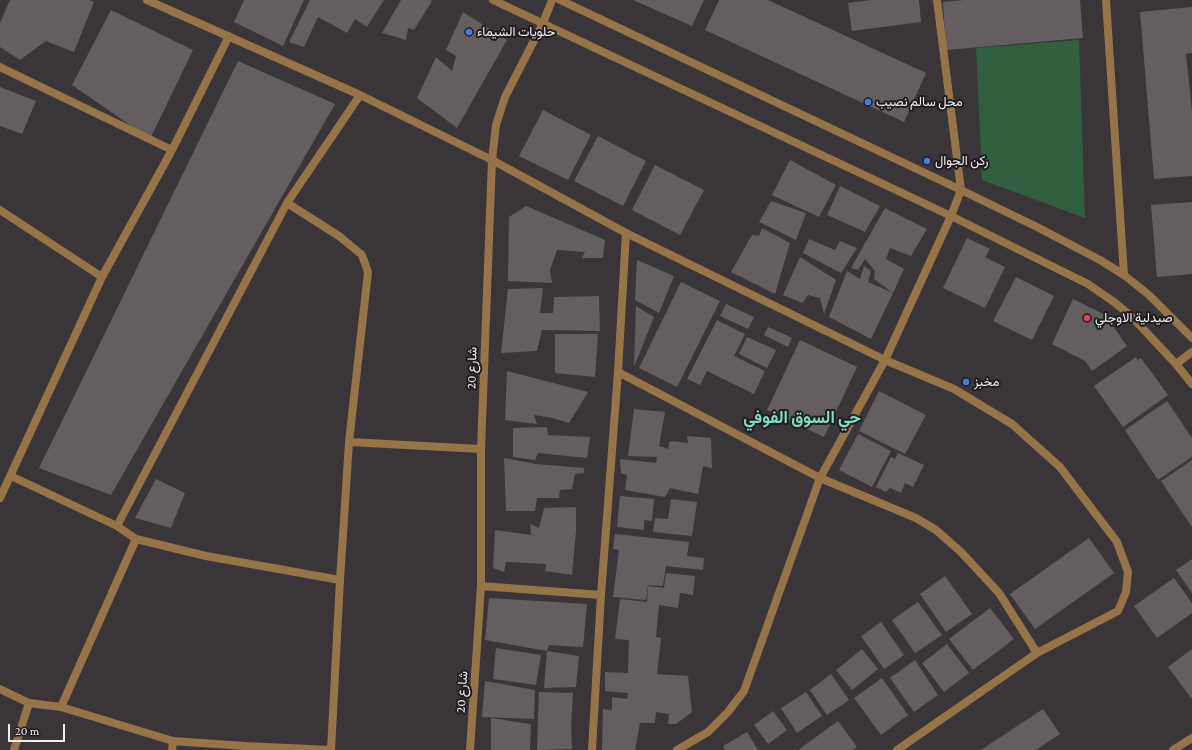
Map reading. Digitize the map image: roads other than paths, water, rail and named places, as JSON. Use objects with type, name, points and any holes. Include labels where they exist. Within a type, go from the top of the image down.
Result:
[{"type":"street","points":[[147,0],[360,95],[492,160],[626,233],[885,360],[954,389],[1012,424],[1060,467],[1117,542],[1128,572],[1126,592],[1118,611],[1037,653],[897,750]]},
{"type":"street","points":[[493,0],[951,216],[1088,284],[1131,316],[1176,364],[1192,384]]},
{"type":"street","name":"شارع 20","points":[[470,750],[481,586],[480,449],[492,160],[496,125],[505,97],[552,0]]},
{"type":"street","points":[[560,0],[961,190],[1100,260],[1124,275],[1149,295],[1192,338]]},
{"type":"street","points":[[677,750],[708,732],[728,712],[744,691],[820,478],[885,360],[951,216],[961,190],[937,0]]},
{"type":"street","points":[[1106,0],[1124,275]]},
{"type":"street","points":[[0,498],[102,277],[172,150],[229,36]]},
{"type":"street","points":[[0,67],[172,150]]},
{"type":"street","points":[[117,526],[287,203],[360,95]]},
{"type":"street","points":[[0,689],[29,703],[61,707],[173,741],[331,750],[349,442],[368,272],[362,255],[345,240],[287,203]]},
{"type":"street","points":[[0,210],[102,277]]},
{"type":"street","points":[[592,750],[626,233]]},
{"type":"street","points":[[1176,364],[1192,352]]},
{"type":"street","points":[[618,372],[820,478],[916,518],[936,530],[962,552],[998,594],[1037,653]]},
{"type":"street","points":[[349,442],[480,449]]},
{"type":"street","points":[[11,476],[117,526],[136,539],[206,556],[340,580]]},
{"type":"street","points":[[61,707],[136,539]]},
{"type":"street","points":[[481,586],[601,595]]},
{"type":"street","points":[[14,750],[29,703]]},
{"type":"street","points":[[1174,750],[1192,738]]},
{"type":"street","points":[[172,750],[173,741]]},
{"type":"place","name":"حلويات الشيماء","points":[[469,32]]},
{"type":"place","name":"محل سالم نصيب","points":[[868,102]]},
{"type":"place","name":"ركن الجوال","points":[[927,161]]},
{"type":"place","name":"صيدلية الاوجلي","points":[[1087,318]]},
{"type":"place","name":"مخبز","points":[[966,382]]},
{"type":"district","name":"حي السوق الفوفي","points":[[802,418]]}]
